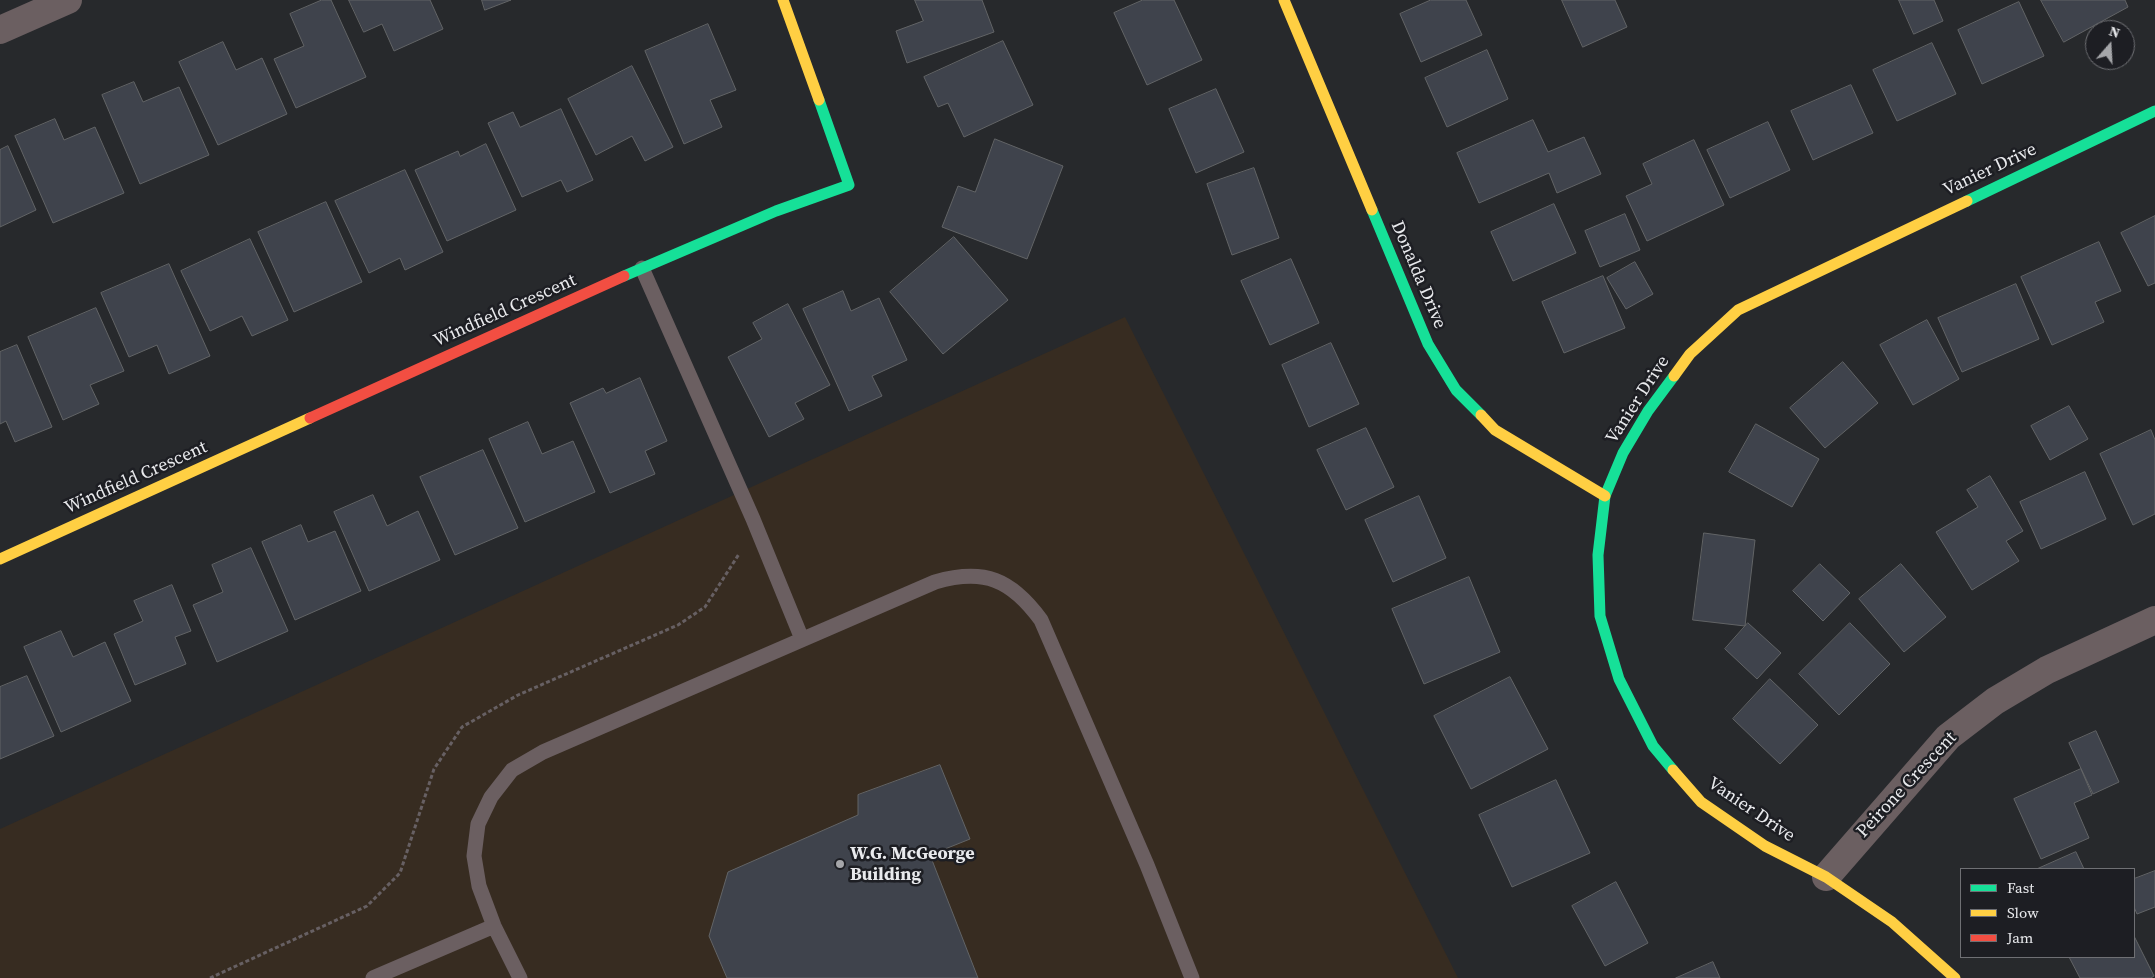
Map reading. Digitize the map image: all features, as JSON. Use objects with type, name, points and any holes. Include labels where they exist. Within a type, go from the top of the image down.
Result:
[{"type":"street","points":[[0,30],[68,0]]},
{"type":"street","name":"Windfield Crescent","points":[[0,559],[642,268],[776,211],[849,185],[783,0]]},
{"type":"street","name":"Donalda Drive","points":[[1284,0],[1428,344],[1456,390],[1495,430],[1605,496]]},
{"type":"street","name":"Vanier Drive","points":[[1955,978],[1892,922],[1826,876],[1765,846],[1701,802],[1653,746],[1619,679],[1600,616],[1598,555],[1605,496],[1623,453],[1648,411],[1690,354],[1738,310],[2155,111]]},
{"type":"street","name":"Peirone Crescent","points":[[1826,876],[1948,737],[1987,707],[2047,670],[2155,620]]},
{"type":"lane","points":[[642,268],[753,519],[802,639]]},
{"type":"lane","points":[[520,978],[494,926],[479,886],[474,856],[478,824],[491,796],[512,770],[543,752],[935,582],[956,576],[977,576],[1015,590],[1030,605],[1041,620],[1147,865],[1192,978]]},
{"type":"lane","points":[[373,978],[494,926]]},
{"type":"shaded area","points":[[1125,317],[1458,978],[0,978],[0,829]]},
{"type":"building","points":[[322,0],[331,0],[366,77],[296,108],[274,59],[304,46],[290,14]]},
{"type":"building","points":[[349,0],[430,0],[443,29],[394,51],[382,24],[364,32]]},
{"type":"building","points":[[482,0],[511,0],[485,10]]},
{"type":"building","points":[[915,0],[982,0],[994,32],[907,63],[896,31],[923,21]]},
{"type":"building","points":[[1143,0],[1174,0],[1202,60],[1147,85],[1114,13]]},
{"type":"building","points":[[1431,0],[1466,0],[1482,35],[1421,62],[1400,14]]},
{"type":"building","points":[[1562,0],[1615,0],[1627,27],[1583,47]]},
{"type":"building","points":[[1899,0],[1934,0],[1943,21],[1914,34]]},
{"type":"building","points":[[2041,0],[2125,0],[2128,7],[2104,20],[2085,20],[2085,31],[2064,42]]},
{"type":"building","points":[[2019,2],[2044,56],[1982,84],[1958,30]]},
{"type":"building","points":[[708,24],[736,90],[710,100],[722,127],[684,144],[645,51]]},
{"type":"building","points":[[1003,41],[1033,105],[964,137],[948,103],[938,107],[924,77]]},
{"type":"building","points":[[223,42],[236,70],[262,58],[287,114],[218,145],[179,62]]},
{"type":"building","points":[[1932,43],[1956,94],[1897,121],[1873,70]]},
{"type":"building","points":[[1487,50],[1508,99],[1447,127],[1425,78]]},
{"type":"building","points":[[632,66],[673,147],[645,161],[632,136],[596,155],[568,99]]},
{"type":"building","points":[[134,82],[143,102],[179,87],[209,155],[140,184],[102,95]]},
{"type":"building","points":[[1851,85],[1873,133],[1813,160],[1791,111]]},
{"type":"building","points":[[1216,89],[1244,152],[1196,173],[1169,109]]},
{"type":"building","points":[[561,109],[593,180],[567,192],[561,180],[522,197],[488,123],[513,112],[520,127]]},
{"type":"building","points":[[55,119],[64,140],[95,127],[124,193],[53,223],[15,136]]},
{"type":"building","points":[[1533,120],[1548,152],[1584,137],[1601,174],[1557,193],[1549,173],[1479,203],[1457,153]]},
{"type":"building","points":[[1768,122],[1790,170],[1730,198],[1707,150]]},
{"type":"building","points":[[995,139],[1063,166],[1027,259],[942,227],[958,186],[975,192]]},
{"type":"building","points":[[1694,140],[1724,205],[1647,241],[1626,196],[1652,184],[1643,164]]},
{"type":"building","points":[[486,144],[516,210],[447,241],[415,170],[458,151],[460,156]]},
{"type":"building","points":[[8,146],[36,210],[0,227],[0,150]]},
{"type":"building","points":[[1254,168],[1279,238],[1232,255],[1207,184]]},
{"type":"building","points":[[405,170],[443,252],[405,270],[400,258],[369,273],[335,201]]},
{"type":"building","points":[[326,202],[362,282],[294,312],[258,232]]},
{"type":"building","points":[[1554,204],[1576,253],[1513,281],[1491,232]]},
{"type":"building","points":[[1625,214],[1640,250],[1600,267],[1585,231]]},
{"type":"building","points":[[2155,216],[2155,283],[2148,286],[2121,233]]},
{"type":"building","points":[[954,237],[1008,300],[943,354],[890,292]]},
{"type":"building","points":[[250,239],[288,320],[252,336],[242,316],[210,331],[181,271]]},
{"type":"building","points":[[2099,242],[2121,291],[2095,302],[2104,322],[2052,345],[2021,277]]},
{"type":"building","points":[[1291,259],[1319,323],[1270,345],[1241,281]]},
{"type":"building","points":[[1635,262],[1653,294],[1626,309],[1607,278]]},
{"type":"building","points":[[169,264],[210,356],[169,374],[157,345],[129,357],[101,293]]},
{"type":"building","points":[[1603,276],[1625,328],[1564,353],[1542,302]]},
{"type":"building","points":[[2016,284],[2039,339],[1962,372],[1938,318]]},
{"type":"building","points":[[843,291],[851,311],[879,298],[907,360],[872,376],[882,396],[849,411],[803,309]]},
{"type":"building","points":[[788,304],[830,385],[795,403],[804,419],[769,437],[728,357],[762,339],[753,323]]},
{"type":"building","points":[[96,308],[124,371],[90,385],[99,404],[63,420],[28,337]]},
{"type":"building","points":[[1927,320],[1959,379],[1913,405],[1880,345]]},
{"type":"building","points":[[1331,343],[1359,404],[1309,427],[1282,365]]},
{"type":"building","points":[[17,345],[52,427],[15,442],[6,421],[0,424],[0,352]]},
{"type":"building","points":[[1843,362],[1878,403],[1825,448],[1790,408]]},
{"type":"building","points":[[640,378],[667,441],[645,451],[655,474],[610,493],[570,403],[603,388],[606,393]]},
{"type":"building","points":[[2069,406],[2088,439],[2050,460],[2031,426]]},
{"type":"building","points":[[528,422],[542,454],[573,441],[595,492],[525,522],[489,439]]},
{"type":"building","points":[[1756,424],[1819,459],[1792,507],[1729,472]]},
{"type":"building","points":[[1366,428],[1394,487],[1346,510],[1317,450]]},
{"type":"building","points":[[2151,430],[2155,440],[2155,514],[2133,525],[2100,454]]},
{"type":"building","points":[[483,450],[518,528],[455,555],[420,477]]},
{"type":"building","points":[[2085,472],[2106,519],[2041,549],[2020,502]]},
{"type":"building","points":[[1990,476],[2023,531],[2006,541],[2019,561],[1972,590],[1936,532],[1978,507],[1967,490]]},
{"type":"building","points":[[373,495],[387,526],[418,511],[440,560],[369,591],[334,512]]},
{"type":"building","points":[[1419,496],[1446,558],[1393,582],[1365,520]]},
{"type":"building","points":[[301,525],[308,542],[335,531],[361,591],[295,620],[262,542]]},
{"type":"building","points":[[1704,533],[1755,540],[1745,626],[1693,620]]},
{"type":"building","points":[[251,548],[288,631],[217,662],[193,605],[223,592],[212,565]]},
{"type":"building","points":[[1820,564],[1850,593],[1823,621],[1793,591]]},
{"type":"building","points":[[1901,564],[1946,617],[1904,652],[1859,599]]},
{"type":"building","points":[[1469,577],[1500,652],[1424,684],[1392,609]]},
{"type":"building","points":[[172,585],[191,631],[175,637],[186,664],[135,685],[114,634],[143,621],[134,601]]},
{"type":"building","points":[[1748,623],[1781,653],[1757,679],[1725,649]]},
{"type":"building","points":[[1850,623],[1890,664],[1839,715],[1799,674]]},
{"type":"building","points":[[61,631],[73,657],[105,642],[131,701],[61,732],[24,647]]},
{"type":"building","points":[[27,676],[54,736],[0,759],[0,687]]},
{"type":"building","points":[[1510,677],[1548,749],[1471,789],[1434,716]]},
{"type":"building","points":[[1770,679],[1818,725],[1780,764],[1733,719]]},
{"type":"building","points":[[2096,731],[2119,782],[2093,794],[2069,743]]},
{"type":"building","name":"W.G. McGeorge Building","points":[[940,765],[970,839],[930,855],[978,978],[727,978],[709,936],[728,872],[858,815],[858,795]]},
{"type":"building","points":[[2081,769],[2092,795],[2074,803],[2089,838],[2041,859],[2014,799]]},
{"type":"building","points":[[1556,780],[1590,853],[1512,887],[1479,815]]},
{"type":"building","points":[[2076,852],[2084,868],[2039,868]]},
{"type":"building","points":[[2155,871],[2155,907],[2137,914],[2135,909],[2135,879]]},
{"type":"building","points":[[1616,882],[1648,943],[1605,966],[1572,906]]},
{"type":"building","points":[[2135,938],[2154,976],[2151,978],[2080,978],[2070,958],[2135,958]]},
{"type":"building","points":[[1713,962],[1720,978],[1676,978]]},
{"type":"traffic: fast","points":[[624,276],[776,211],[849,185],[819,100]]},
{"type":"traffic: fast","points":[[1967,201],[2155,111]]},
{"type":"traffic: fast","points":[[1372,210],[1428,344],[1456,390],[1481,415]]},
{"type":"traffic: fast","points":[[1673,770],[1653,746],[1619,679],[1600,616],[1598,555],[1605,496],[1623,453],[1648,411],[1674,376]]},
{"type":"traffic: slow","points":[[783,0],[819,100]]},
{"type":"traffic: slow","points":[[1284,0],[1372,210]]},
{"type":"traffic: slow","points":[[1674,376],[1690,354],[1738,310],[1967,201]]},
{"type":"traffic: slow","points":[[1481,415],[1495,430],[1605,496]]},
{"type":"traffic: slow","points":[[0,559],[310,418]]},
{"type":"traffic: slow","points":[[1673,770],[1701,802],[1765,846],[1826,877],[1892,922],[1955,978]]},
{"type":"traffic: jam","points":[[310,418],[624,276]]},
{"type":"place","name":"W.G. McGeorge Building","points":[[840,864]]}]
